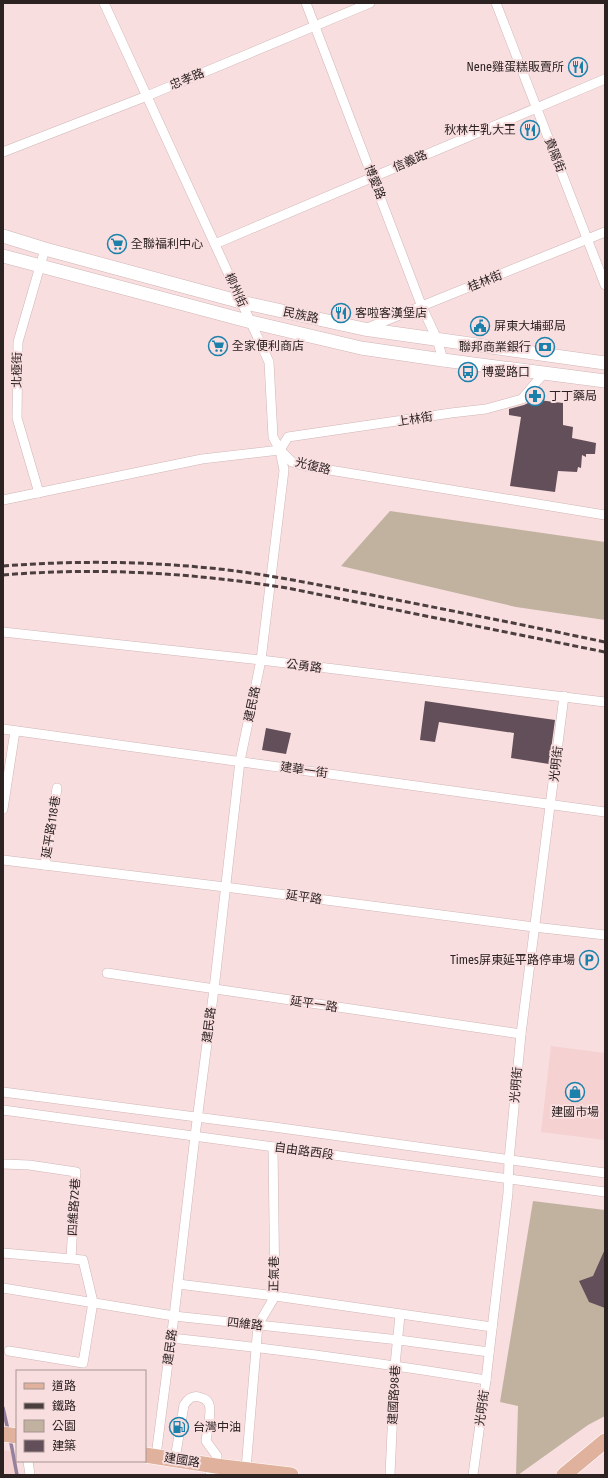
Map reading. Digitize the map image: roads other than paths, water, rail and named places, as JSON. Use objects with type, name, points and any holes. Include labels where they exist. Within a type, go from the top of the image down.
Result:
[{"type":"main road","points":[[564,1475],[605,1441]]},
{"type":"main road","name":"建國路","points":[[150,1455],[175,1459],[213,1470],[246,1469],[291,1475]]},
{"type":"street","name":"柳州街","points":[[104,3],[269,362],[273,437],[280,450],[284,470],[269,595]]},
{"type":"street","name":"博愛路","points":[[306,3],[422,307],[437,339],[443,360]]},
{"type":"street","name":"忠孝路","points":[[3,152],[147,96],[370,3]]},
{"type":"street","name":"貴陽街","points":[[496,3],[605,285]]},
{"type":"street","name":"信義路","points":[[215,244],[605,79]]},
{"type":"street","name":"桂林街","points":[[364,329],[422,307],[605,232]]},
{"type":"street","name":"民族路","points":[[3,236],[45,249],[241,302],[364,329],[605,363]]},
{"type":"street","name":"北極街","points":[[38,492],[16,418],[18,342],[45,249]]},
{"type":"street","name":"民族路","points":[[3,256],[251,322],[361,348],[605,381]]},
{"type":"street","name":"上林街","points":[[280,450],[288,437],[486,409],[522,399],[544,373]]},
{"type":"street","name":"光復路","points":[[3,500],[202,459],[280,450],[292,462],[305,466],[605,515]]},
{"type":"street","name":"建民路","points":[[150,1455],[174,1316],[240,761],[261,660],[269,595]]},
{"type":"street","name":"公勇路","points":[[3,632],[261,660],[605,702]]},
{"type":"street","name":"光明街","points":[[473,1475],[492,1327],[508,1178],[521,1034],[564,696]]},
{"type":"street","name":"建華一街","points":[[3,729],[240,761],[551,806],[605,812]]},
{"type":"street","points":[[3,809],[15,731]]},
{"type":"street","name":"延平路118巷","points":[[45,865],[57,788]]},
{"type":"street","name":"延平路","points":[[3,860],[605,935]]},
{"type":"street","name":"延平一路","points":[[107,972],[521,1034]]},
{"type":"street","name":"自由路西段","points":[[3,1092],[605,1173]]},
{"type":"street","name":"自由路西段","points":[[3,1110],[605,1192]]},
{"type":"street","name":"正氣巷","points":[[246,1469],[258,1325],[275,1296],[273,1147]]},
{"type":"street","name":"四維路72巷","points":[[3,1164],[29,1165],[76,1172],[71,1258]]},
{"type":"street","points":[[3,1253],[83,1260],[93,1302],[83,1364],[9,1352]]},
{"type":"street","points":[[178,1284],[275,1296],[492,1327]]},
{"type":"street","name":"四維路","points":[[3,1288],[174,1316],[399,1340],[489,1352]]},
{"type":"street","name":"建國路98巷","points":[[390,1475],[395,1365],[399,1340],[400,1315]]},
{"type":"street","name":"四維路","points":[[171,1338],[395,1365],[486,1380]]},
{"type":"street","points":[[175,1459],[184,1405],[188,1399],[195,1396],[205,1399],[209,1403],[210,1409],[206,1441],[217,1456],[213,1470]]},
{"type":"street","points":[[28,1462],[30,1475]]},
{"type":"waterway","points":[[3,1408],[8,1430]]},
{"type":"waterway","points":[[10,1438],[17,1475]]},
{"type":"railway","points":[[3,566],[52,563],[126,563],[221,569],[311,583],[605,642]]},
{"type":"railway","points":[[3,575],[75,572],[146,573],[181,575],[252,583],[287,588],[605,652]]},
{"type":"place","name":"Nene雞蛋糕販賣所","points":[[578,67]]},
{"type":"place","name":"秋林牛乳大王","points":[[530,130]]},
{"type":"place","name":"全聯福利中心","points":[[117,244]]},
{"type":"place","name":"客啦客漢堡店","points":[[341,313]]},
{"type":"place","name":"屏東大埔郵局","points":[[480,326]]},
{"type":"place","name":"全家便利商店","points":[[218,346]]},
{"type":"place","name":"聯邦商業銀行","points":[[545,347]]},
{"type":"place","name":"博愛路口","points":[[468,372]]},
{"type":"place","name":"丁丁藥局","points":[[535,396]]},
{"type":"place","name":"Times屏東延平路停車場","points":[[589,960]]},
{"type":"place","name":"建國市場","points":[[575,1092]]},
{"type":"place","name":"台灣中油","points":[[179,1427]]}]
